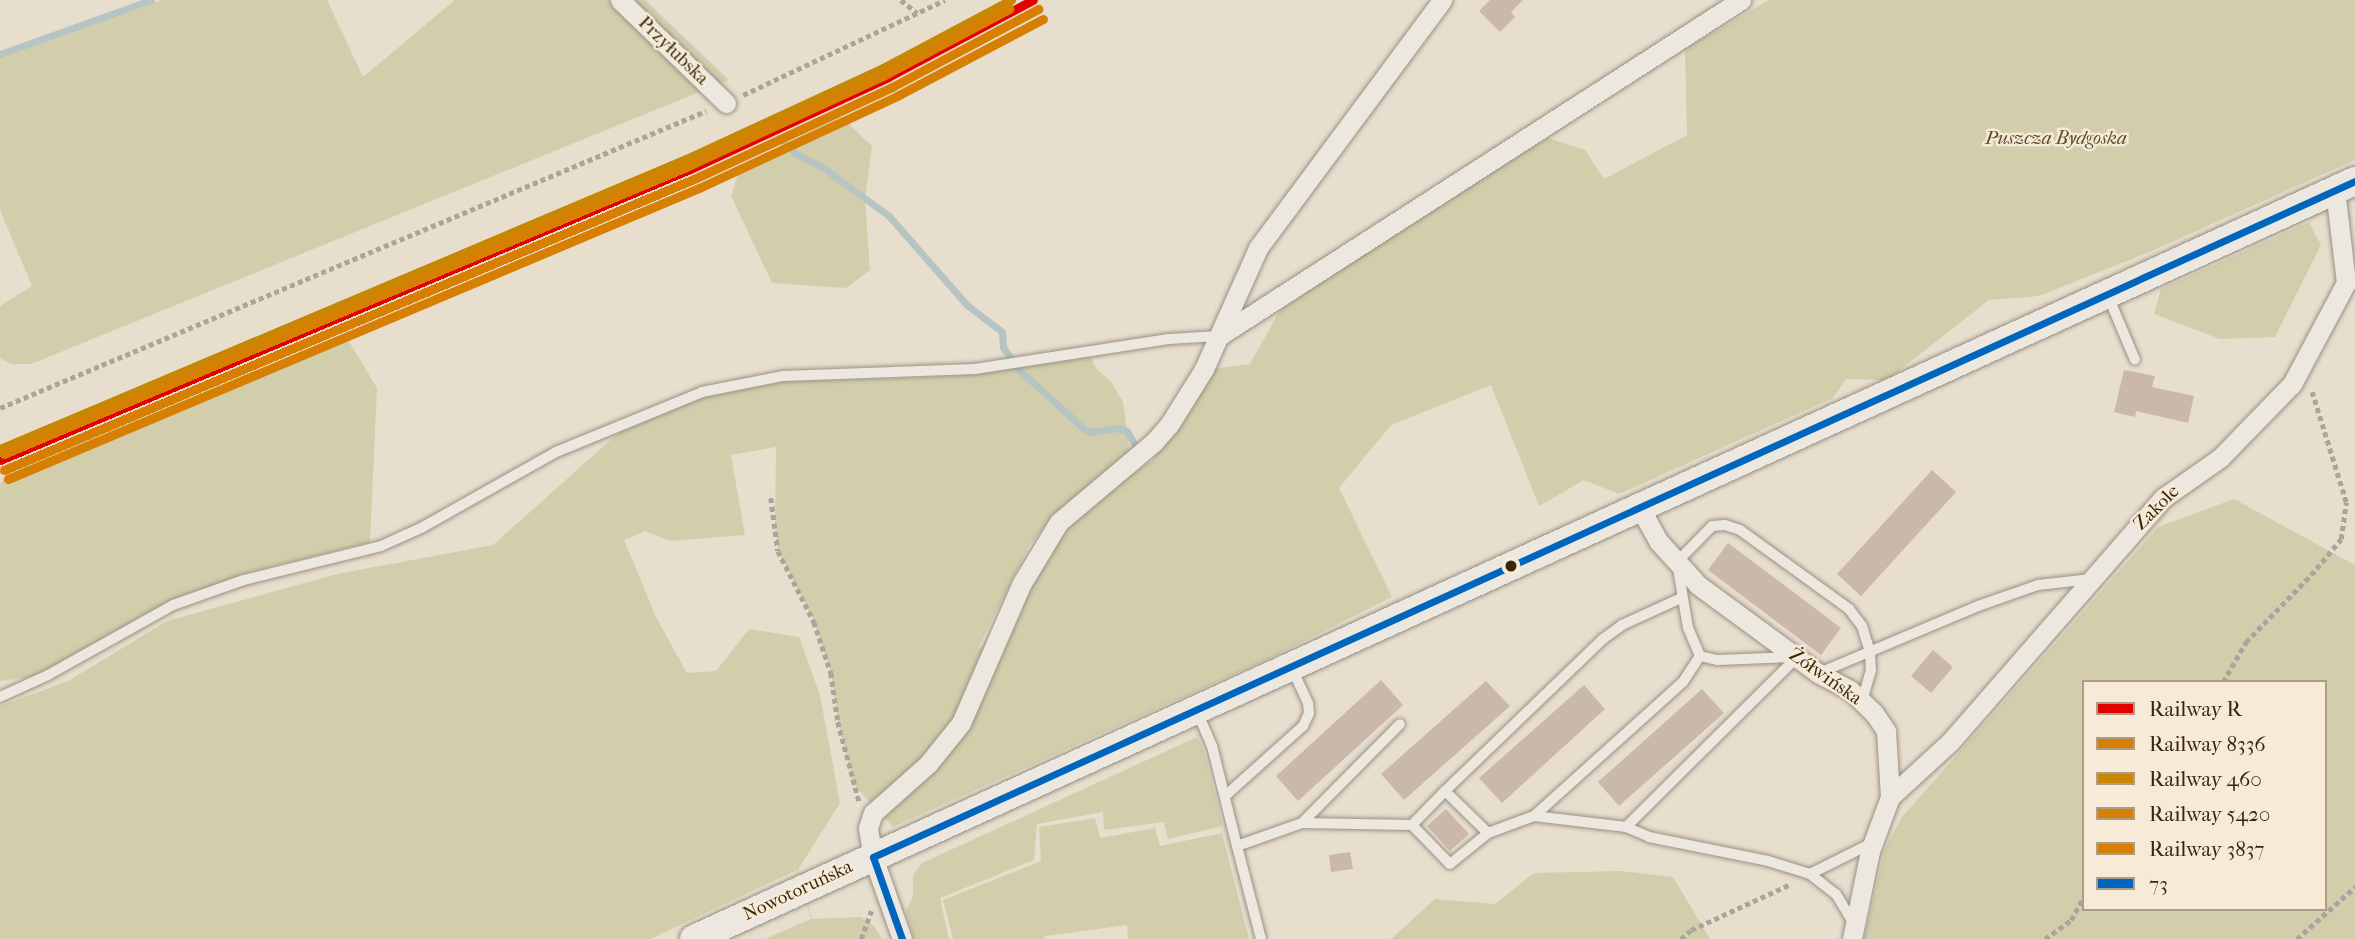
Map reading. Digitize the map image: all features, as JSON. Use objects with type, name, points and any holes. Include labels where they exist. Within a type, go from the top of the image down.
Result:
[{"type":"main road","name":"Nowotoruńska","points":[[694,939],[2345,185]]},
{"type":"street","name":"Przyłubska","points":[[620,0],[726,103]]},
{"type":"street","points":[[902,939],[873,857],[868,828],[873,813],[928,764],[961,723],[1022,583],[1059,522],[1154,442],[1169,425],[1204,369],[1241,281],[1279,215],[1442,0]]},
{"type":"street","points":[[1219,336],[1741,0]]},
{"type":"street","name":"Zakole","points":[[1890,797],[1950,742],[2164,498],[2220,458],[2292,384],[2351,282],[2345,185]]},
{"type":"street","name":"Żółwińska","points":[[1640,508],[1659,542],[1698,585],[1818,673],[1850,690],[1886,731],[1890,797],[1873,842],[1853,932]]},
{"type":"lane","points":[[2107,294],[2135,360]]},
{"type":"lane","points":[[0,697],[48,675],[173,605],[244,580],[381,546],[423,527],[556,452],[702,392],[783,376],[975,369],[1169,339],[1219,336]]},
{"type":"lane","points":[[1700,656],[1688,628],[1677,562],[1712,526],[1725,525],[1741,530],[1849,609],[1862,626],[1870,653],[1871,670],[1862,702]]},
{"type":"lane","points":[[1818,673],[1978,606],[2038,586],[2092,579]]},
{"type":"lane","points":[[1412,825],[1603,639],[1622,625],[1681,598]]},
{"type":"lane","points":[[1700,656],[1718,660],[1797,657]]},
{"type":"lane","points":[[1237,846],[1302,823],[1412,825],[1450,864],[1488,833],[1534,816],[1683,682],[1700,656]]},
{"type":"lane","points":[[1626,827],[1797,657]]},
{"type":"lane","points":[[1225,796],[1303,726],[1309,713],[1308,704],[1291,667]]},
{"type":"lane","points":[[1197,710],[1212,746],[1261,939]]},
{"type":"lane","points":[[1302,823],[1400,724]]},
{"type":"lane","points":[[1445,791],[1488,833]]},
{"type":"lane","points":[[1534,816],[1626,827],[1649,837],[1768,861],[1810,874],[1836,894],[1853,932]]},
{"type":"lane","points":[[1810,874],[1873,842]]},
{"type":"path","points":[[901,0],[916,13]]},
{"type":"path","points":[[0,408],[726,103],[944,0]]},
{"type":"path","points":[[2224,680],[2246,642],[2311,575],[2340,540],[2346,502],[2303,364]]},
{"type":"path","points":[[771,498],[778,551],[814,622],[831,673],[838,722],[868,828]]},
{"type":"path","points":[[1681,939],[1691,930],[1810,874]]},
{"type":"path","points":[[2297,939],[2355,887]]},
{"type":"path","points":[[2045,939],[2071,920],[2082,901]]},
{"type":"green space","points":[[162,0],[327,0],[363,77],[455,0],[645,0],[729,80],[31,364],[11,364],[0,358],[0,306],[32,286],[0,210],[0,58]]},
{"type":"green space","name":"Puszcza Bydgoska","points":[[1769,0],[2355,0],[2355,160],[2147,253],[2039,296],[1989,300],[1887,380],[1846,379],[1833,398],[1619,494],[1584,480],[1539,506],[1491,385],[1391,425],[1339,488],[1392,597],[1266,660],[893,827],[853,784],[838,722],[831,673],[814,622],[778,551],[775,529],[776,447],[731,455],[745,535],[669,541],[645,531],[624,540],[657,619],[687,673],[716,671],[749,629],[799,637],[820,695],[840,803],[798,870],[812,919],[861,917],[874,926],[882,939],[765,939],[811,919],[797,870],[650,939],[0,939],[0,706],[68,681],[167,621],[337,574],[493,545],[623,429],[732,386],[772,382],[958,376],[1091,357],[1096,368],[1112,383],[1123,402],[1130,453],[1048,522],[1029,546],[976,652],[1006,620],[1040,550],[1108,490],[1152,461],[1209,369],[1250,364],[1280,310],[1487,173],[1548,138],[1585,150],[1604,179],[1687,135],[1685,49]]},
{"type":"green space","points":[[839,115],[872,146],[865,199],[870,270],[846,288],[772,283],[731,196],[740,168]]},
{"type":"green space","points":[[2309,222],[2321,245],[2275,337],[2220,339],[2154,314],[2161,289]]},
{"type":"green space","points":[[345,335],[377,388],[370,542],[241,574],[48,675],[0,681],[0,485],[7,472]]},
{"type":"green space","points":[[2234,499],[2355,565],[2355,939],[1864,939],[1885,848],[1902,817],[2158,527]]},
{"type":"green space","points":[[1197,737],[1203,747],[1223,826],[1168,839],[1164,822],[1104,830],[1103,812],[1037,824],[1034,860],[940,898],[949,939],[914,939],[906,911],[913,896],[913,875],[922,863]]},
{"type":"green space","points":[[1095,818],[1100,838],[1155,828],[1160,846],[1222,833],[1249,939],[1128,939],[1127,925],[1046,936],[1043,939],[953,939],[943,900],[1041,861],[1039,827]]},
{"type":"green space","points":[[1621,871],[1673,877],[1710,939],[1391,939],[1435,899],[1495,904],[1534,873]]},
{"type":"building","points":[[1490,0],[1523,0],[1511,12],[1515,17],[1500,32],[1479,11]]},
{"type":"building","points":[[2124,370],[2155,376],[2152,387],[2194,396],[2188,423],[2136,411],[2135,417],[2114,412]]},
{"type":"building","points":[[1932,470],[1956,492],[1861,596],[1837,574]]},
{"type":"building","points":[[1728,543],[1841,628],[1821,655],[1708,570]]},
{"type":"building","points":[[1933,650],[1953,667],[1931,693],[1911,676]]},
{"type":"building","points":[[1381,680],[1403,705],[1298,801],[1276,776]]},
{"type":"building","points":[[1486,681],[1510,706],[1404,800],[1381,774]]},
{"type":"building","points":[[1584,685],[1605,709],[1502,803],[1479,778]]},
{"type":"building","points":[[1702,689],[1724,713],[1619,806],[1598,782]]},
{"type":"building","points":[[1446,809],[1469,834],[1450,851],[1427,826]]},
{"type":"building","points":[[1350,852],[1353,869],[1331,872],[1329,855]]},
{"type":"waterway","points":[[0,54],[151,0]]},
{"type":"waterway","points":[[784,142],[796,154],[821,166],[889,216],[967,305],[1002,332],[1003,347],[1010,357]]},
{"type":"waterway","points":[[1017,368],[1083,428],[1090,432],[1118,428],[1127,431],[1138,451]]},
{"type":"rail line","name":"460","points":[[0,449],[686,159],[883,68],[1011,0]]},
{"type":"rail line","name":"R","points":[[0,460],[690,169],[888,77],[1033,0]]},
{"type":"rail line","name":"3837","points":[[4,454],[684,168],[883,76],[1009,9]]},
{"type":"rail line","name":"8336","points":[[4,470],[694,179],[892,87],[1038,9]]},
{"type":"rail line","name":"5420","points":[[8,479],[699,188],[897,96],[1043,19]]},
{"type":"transit line","name":"73","points":[[873,857],[2355,181]]},
{"type":"transit line","name":"73","points":[[873,857],[902,939]]}]
